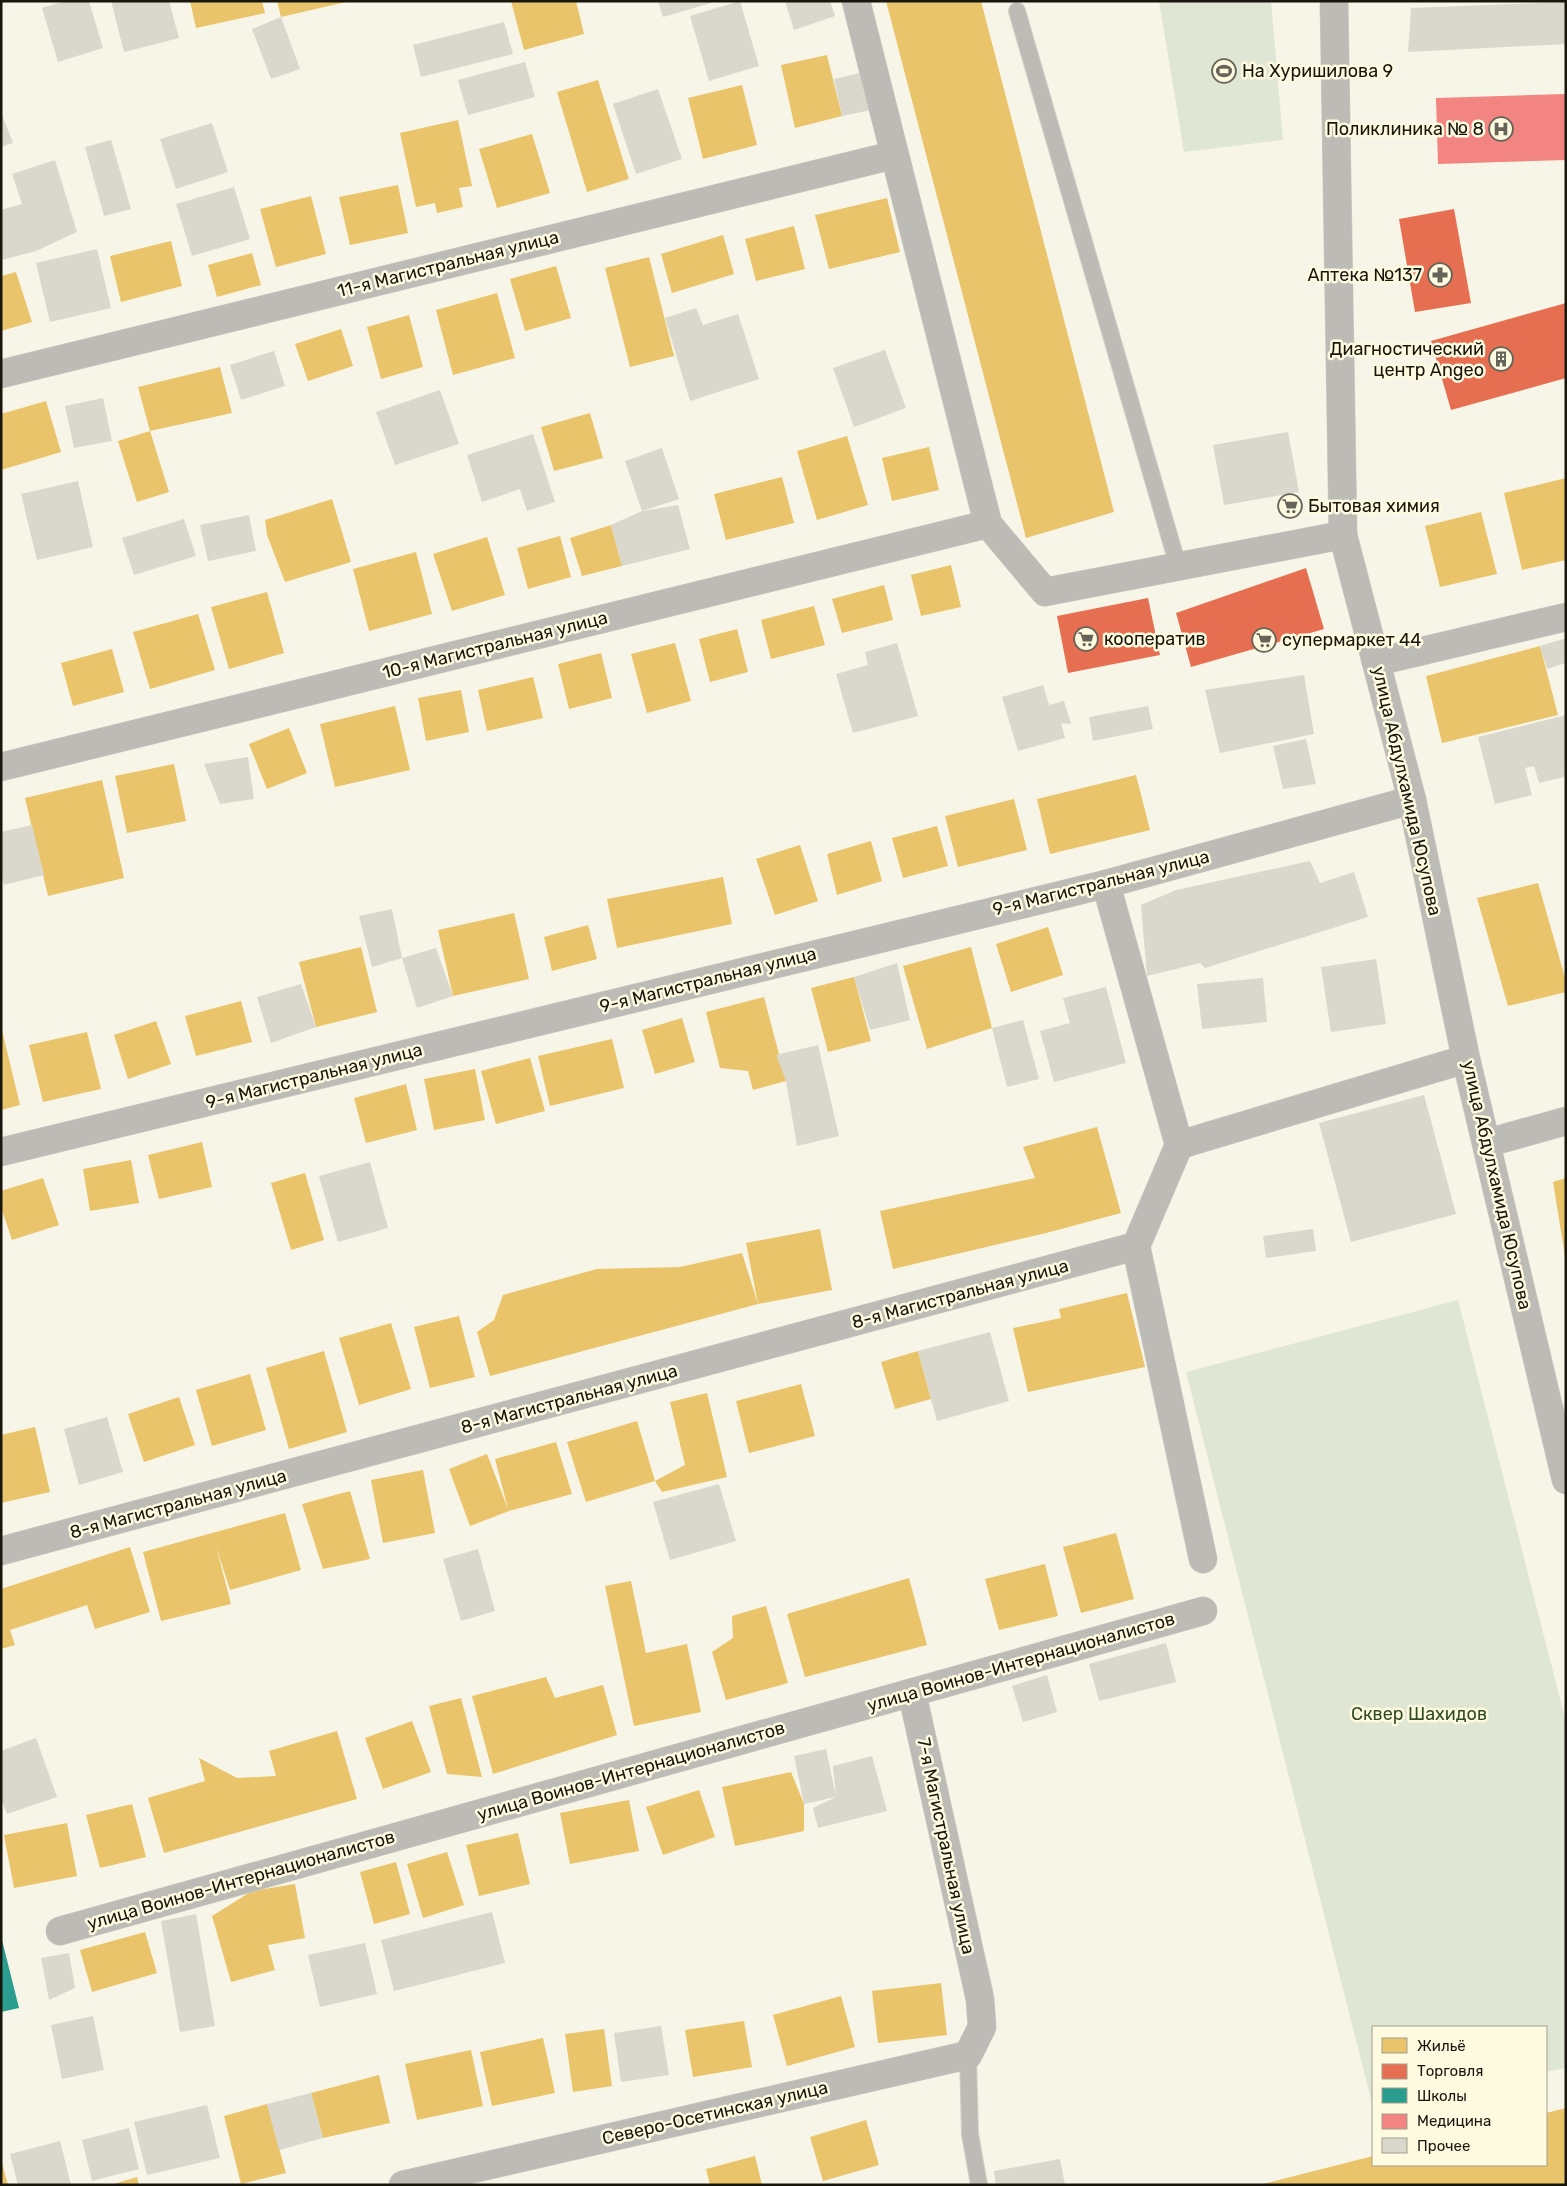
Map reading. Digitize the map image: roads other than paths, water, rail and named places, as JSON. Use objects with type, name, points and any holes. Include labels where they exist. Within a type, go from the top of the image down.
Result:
[{"type":"street","points":[[856,1],[988,524],[1045,592],[1343,535]]},
{"type":"street","name":"улица Абдулхамида Юсупова","points":[[1334,1],[1343,535],[1412,800],[1466,1058],[1566,1480]]},
{"type":"street","name":"11-я Магистральная улица","points":[[1,374],[894,155]]},
{"type":"street","name":"10-я Магистральная улица","points":[[1,767],[988,524]]},
{"type":"street","points":[[1376,662],[1566,617]]},
{"type":"street","name":"9-я Магистральная улица","points":[[1,1152],[1106,884],[1412,800]]},
{"type":"street","points":[[1106,884],[1178,1145],[1136,1246],[1203,1559]]},
{"type":"street","points":[[1178,1145],[1466,1058]]},
{"type":"street","points":[[1487,1143],[1566,1120]]},
{"type":"street","name":"8-я Магистральная улица","points":[[1,1551],[1136,1246]]},
{"type":"street","name":"улица Воинов-Интернационалистов","points":[[60,1931],[1203,1612]]},
{"type":"street","name":"7-я Магистральная улица","points":[[912,1693],[980,1999],[982,2027],[968,2056]]},
{"type":"street","name":"Северо-Осетинская улица","points":[[403,2185],[968,2056]]},
{"type":"lane","points":[[1017,11],[1178,566]]},
{"type":"lane","points":[[968,2056],[970,2134],[979,2185]]},
{"type":"place","name":"На Хуришилова 9","points":[[1224,71]]},
{"type":"place","name":"Поликлиника № 8","points":[[1501,129]]},
{"type":"place","name":"Аптека №137","points":[[1440,275]]},
{"type":"place","name":"Диагностический центр Angeo","points":[[1501,359]]},
{"type":"place","name":"Бытовая химия","points":[[1290,506]]},
{"type":"place","name":"кооператив","points":[[1086,639]]},
{"type":"place","name":"супермаркет 44","points":[[1264,640]]},
{"type":"park label","name":"Сквер Шахидов","points":[[1419,1714]]}]
